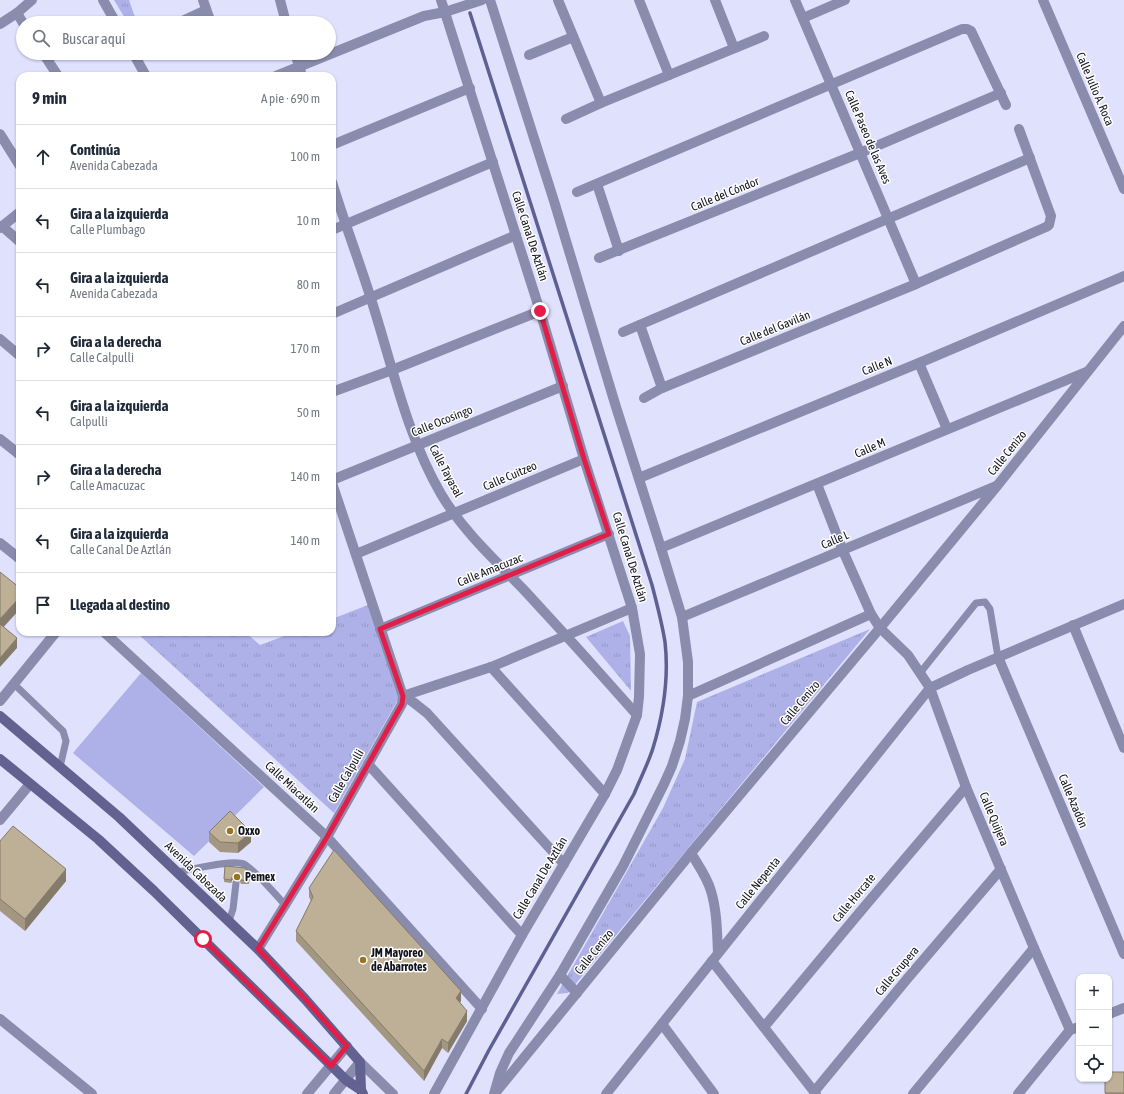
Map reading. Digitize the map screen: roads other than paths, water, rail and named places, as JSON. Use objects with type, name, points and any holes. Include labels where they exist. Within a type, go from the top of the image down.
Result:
[{"type":"main road","name":"Avenida Cabezada","points":[[0,716],[119,817],[229,921],[258,949],[305,999],[360,1062]]},
{"type":"main road","points":[[0,759],[98,839],[154,891],[331,1066],[362,1092]]},
{"type":"main road","points":[[360,1062],[362,1092]]},
{"type":"street","points":[[0,24],[17,13],[32,0]]},
{"type":"street","points":[[103,0],[112,16]]},
{"type":"street","points":[[203,0],[208,16]]},
{"type":"street","points":[[280,0],[284,16]]},
{"type":"street","points":[[424,16],[441,0]]},
{"type":"street","name":"Calle Canal De Aztlán","points":[[434,1094],[522,935],[605,794],[623,755],[637,715],[640,654],[632,608],[584,459],[516,234],[441,0]]},
{"type":"street","points":[[336,55],[424,16],[445,12],[482,0]]},
{"type":"street","points":[[490,0],[554,201],[682,618],[688,662],[688,696],[680,741],[664,784],[623,866],[560,974],[509,1053],[500,1073],[494,1094]]},
{"type":"street","points":[[558,0],[600,103]]},
{"type":"street","points":[[639,0],[669,75]]},
{"type":"street","points":[[715,0],[734,48]]},
{"type":"street","name":"Calle Paseo de las Aves","points":[[795,0],[916,284]]},
{"type":"street","points":[[803,18],[844,0]]},
{"type":"street","name":"Calle Julio A. Roca","points":[[1043,0],[1124,189]]},
{"type":"street","points":[[193,16],[206,10]]},
{"type":"street","points":[[577,192],[962,29],[971,31],[1006,105]]},
{"type":"street","points":[[566,119],[600,103],[764,36]]},
{"type":"street","points":[[529,55],[573,37]]},
{"type":"street","points":[[48,60],[55,72]]},
{"type":"street","points":[[137,60],[144,72]]},
{"type":"street","points":[[297,60],[300,71],[325,60]]},
{"type":"street","points":[[336,143],[470,88]]},
{"type":"street","name":"Calle del Cóndor","points":[[599,258],[1001,93]]},
{"type":"street","points":[[623,332],[1030,158],[1019,129]]},
{"type":"street","points":[[0,134],[16,160]]},
{"type":"street","name":"Calle del Gavilán","points":[[644,398],[662,388],[916,284],[1046,228],[1051,216],[1030,158]]},
{"type":"street","points":[[336,228],[493,162]]},
{"type":"street","points":[[597,184],[619,251]]},
{"type":"street","name":"Calle Tayasal","points":[[336,195],[371,298],[408,420],[417,445],[441,493],[454,514],[476,541],[566,635],[637,715]]},
{"type":"street","points":[[16,215],[1,227],[16,239]]},
{"type":"street","points":[[336,312],[516,234]]},
{"type":"street","name":"Calle N","points":[[639,478],[919,363],[1124,276]]},
{"type":"street","points":[[336,391],[392,370],[540,311]]},
{"type":"street","points":[[640,325],[662,388]]},
{"type":"street","name":"Calle Cenizo","points":[[494,1094],[691,853],[997,486],[1124,326]]},
{"type":"street","points":[[0,339],[16,353]]},
{"type":"street","points":[[919,363],[947,429]]},
{"type":"street","name":"Calle M","points":[[661,548],[1088,372]]},
{"type":"street","name":"Calle Ocosingo","points":[[336,480],[417,445],[563,386]]},
{"type":"street","points":[[0,439],[16,452]]},
{"type":"street","name":"Calle Cuitzeo","points":[[356,554],[584,459]]},
{"type":"street","name":"Calle Quijera","points":[[817,484],[843,551],[871,614],[880,628],[908,655],[930,688],[966,787],[1034,948],[1075,1029]]},
{"type":"street","name":"Calle L","points":[[682,618],[997,486]]},
{"type":"street","points":[[336,494],[403,696],[427,713],[564,864]]},
{"type":"street","name":"Calle Amacuzac","points":[[380,629],[609,534]]},
{"type":"street","points":[[0,543],[16,556]]},
{"type":"street","points":[[930,688],[998,657],[1124,604]]},
{"type":"street","points":[[403,696],[491,667],[632,608]]},
{"type":"street","points":[[688,696],[871,614]]},
{"type":"street","points":[[1073,626],[1124,748]]},
{"type":"street","points":[[0,701],[53,636]]},
{"type":"street","name":"Calle Miacatlán","points":[[108,636],[327,837],[482,1009]]},
{"type":"street","name":"Calle Azadón","points":[[998,657],[1124,954]]},
{"type":"street","points":[[491,667],[605,794]]},
{"type":"street","name":"Calle Nepenta","points":[[610,1092],[715,957],[930,688]]},
{"type":"street","name":"Calle Calpulli","points":[[258,949],[286,906],[327,837],[402,704],[403,696]]},
{"type":"street","points":[[368,764],[522,935]]},
{"type":"street","points":[[0,820],[30,784]]},
{"type":"street","name":"Calle Horcate","points":[[764,1027],[864,906],[966,787]]},
{"type":"street","points":[[691,853],[711,891],[716,919],[715,957],[764,1027],[815,1093]]},
{"type":"street","name":"Calle Grupera","points":[[815,1093],[907,980],[1001,869]]},
{"type":"street","points":[[913,1094],[1034,948]]},
{"type":"street","points":[[560,974],[577,993]]},
{"type":"street","points":[[1112,1013],[1124,1008]]},
{"type":"street","points":[[0,1018],[92,1094]]},
{"type":"street","points":[[662,1024],[714,1094]]},
{"type":"street","points":[[1018,1094],[1075,1029]]},
{"type":"street","points":[[307,1094],[347,1046]]},
{"type":"street","points":[[334,1094],[360,1062]]},
{"type":"street","name":"Avenida Cabezada","points":[[360,1062],[393,1094]]},
{"type":"lane","points":[[920,673],[976,603],[985,602],[990,609],[998,657]]},
{"type":"lane","points":[[14,684],[63,730],[66,741],[60,767]]},
{"type":"lane","points":[[177,872],[247,866],[286,906]]},
{"type":"lane","points":[[229,921],[233,909],[236,883]]},
{"type":"waterway","points":[[466,1094],[489,1050],[634,794],[649,760],[657,735],[666,682],[665,642],[652,585],[470,13]]},
{"type":"place","name":"Oxxo","points":[[230,831]]},
{"type":"place","name":"Pemex","points":[[237,877]]},
{"type":"place","name":"JM Mayoreo de Abarrotes","points":[[363,960]]}]
